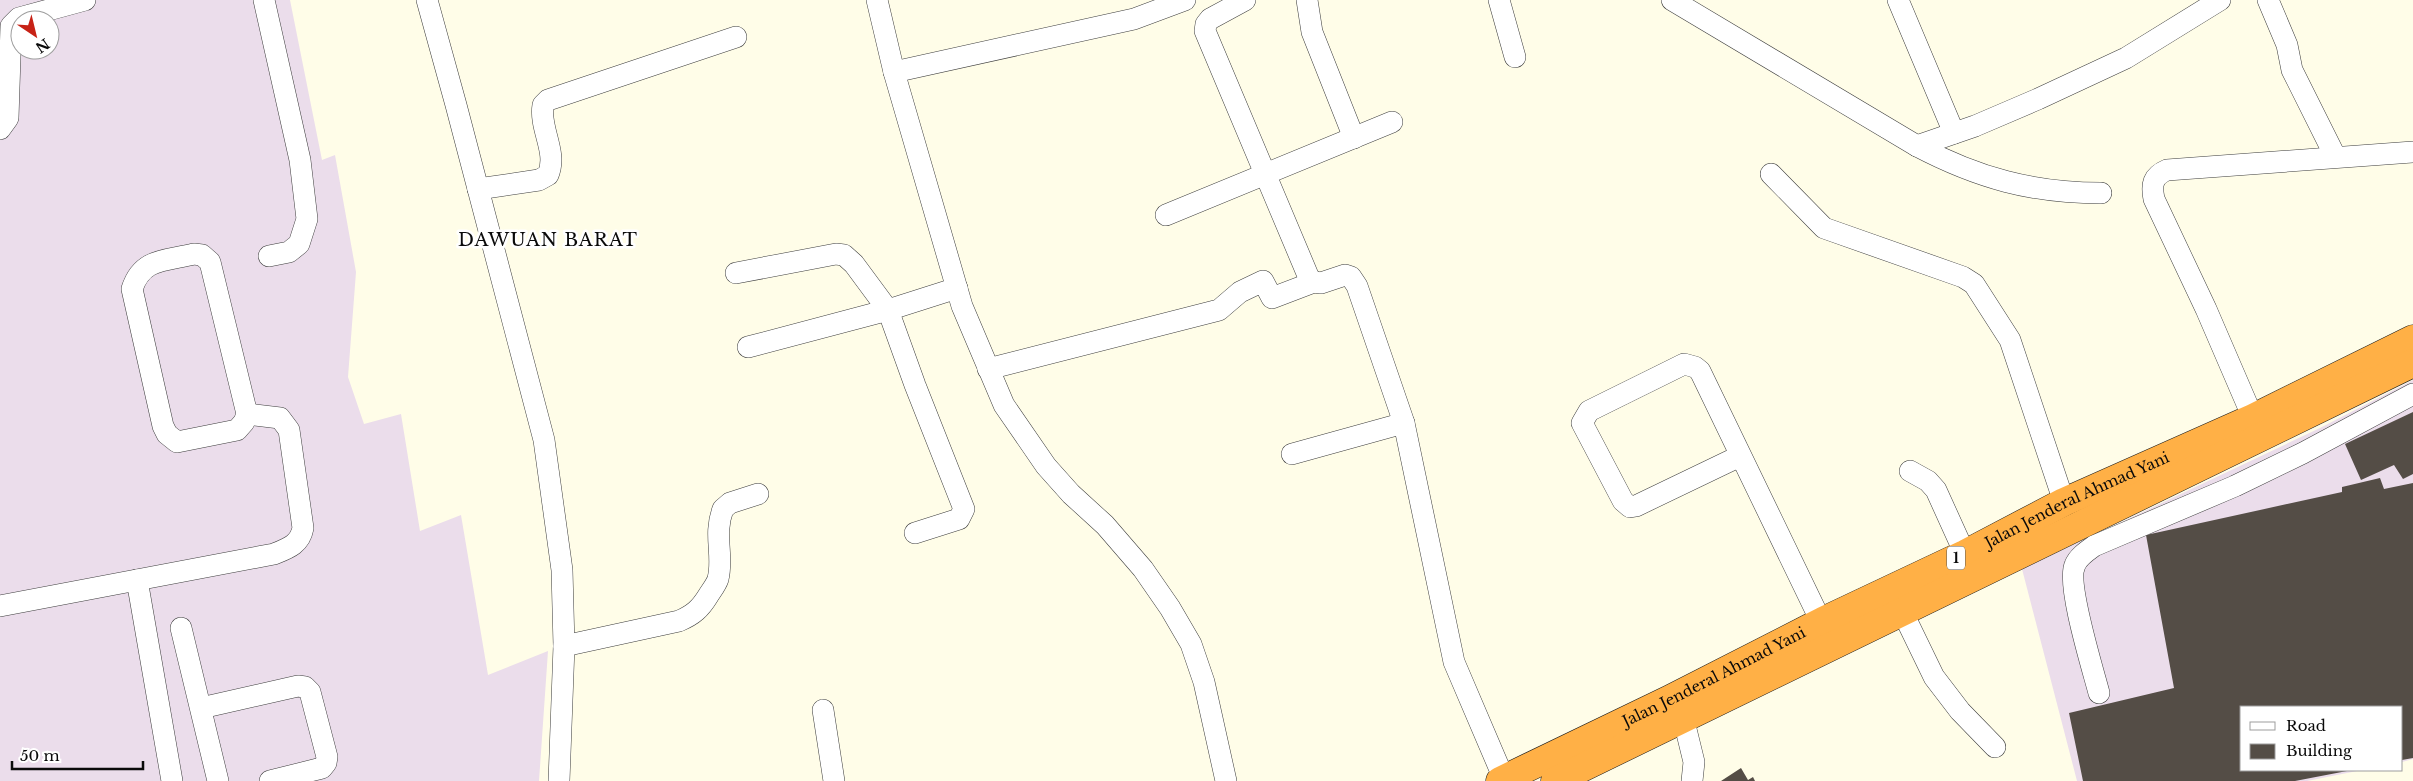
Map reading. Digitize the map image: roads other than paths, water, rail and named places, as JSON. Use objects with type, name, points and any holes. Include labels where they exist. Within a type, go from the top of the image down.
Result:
[{"type":"highway","name":"Jalan Jenderal Ahmad Yani","points":[[1502,780],[1670,699],[1827,633],[1902,610],[2284,414],[2413,339]]},
{"type":"highway","name":"Jalan Jenderal Ahmad Yani","points":[[1567,779],[1683,717],[1965,554],[2064,502],[2253,418],[2284,414],[2413,363]]},
{"type":"street","points":[[0,129],[8,118],[11,26],[14,21],[85,0]]},
{"type":"street","points":[[264,0],[300,160],[307,219],[305,233],[300,244],[289,252],[269,256]]},
{"type":"street","points":[[427,0],[544,440],[562,570],[564,646],[558,781]]},
{"type":"street","points":[[877,0],[894,72],[957,288],[1004,405],[1046,466],[1111,532],[1143,570],[1170,608],[1190,644],[1204,682],[1226,781]]},
{"type":"street","points":[[894,72],[1134,19],[1185,0]]},
{"type":"street","points":[[1245,0],[1210,19],[1206,24],[1205,31],[1309,278],[1314,282]]},
{"type":"street","points":[[1307,0],[1312,32],[1354,138]]},
{"type":"street","points":[[1499,0],[1515,57]]},
{"type":"street","points":[[1672,0],[1917,146],[1949,163],[2006,183],[2073,193],[2101,193]]},
{"type":"street","points":[[1898,0],[1954,133]]},
{"type":"street","points":[[1917,146],[2038,99],[2126,58],[2220,0]]},
{"type":"street","points":[[2268,0],[2288,45],[2292,70],[2335,156]]},
{"type":"street","points":[[478,189],[539,180],[548,175],[552,158],[541,115],[543,105],[548,100],[736,37]]},
{"type":"street","points":[[1166,215],[1392,122]]},
{"type":"street","points":[[2253,418],[2206,309],[2154,199],[2153,181],[2157,174],[2167,170],[2335,156],[2413,152]]},
{"type":"street","points":[[1771,174],[1824,228],[1963,277],[1974,284],[2013,347],[2064,502]]},
{"type":"street","points":[[194,254],[202,255],[210,262],[247,414],[244,422],[237,430],[177,442],[167,434],[163,426],[132,296],[136,277],[141,270],[148,266],[194,254]]},
{"type":"street","points":[[736,273],[836,254],[844,255],[854,264],[888,310],[915,385],[964,509],[959,518],[915,533]]},
{"type":"street","points":[[988,369],[1219,310],[1240,292],[1264,281],[1272,298],[1314,282],[1346,275],[1351,277],[1357,286],[1404,423],[1454,662],[1502,780]]},
{"type":"street","points":[[748,348],[888,310],[957,288]]},
{"type":"street","points":[[1740,456],[1636,506],[1630,506],[1623,501],[1582,423],[1583,418],[1597,406],[1684,364],[1692,365],[1700,371],[1827,633]]},
{"type":"street","points":[[2099,693],[2082,627],[2072,577],[2074,565],[2083,555],[2094,546],[2235,486],[2413,394]]},
{"type":"street","points":[[0,606],[274,554],[290,548],[301,538],[303,528],[289,430],[280,418],[247,414]]},
{"type":"street","points":[[2284,414],[2302,453]]},
{"type":"street","points":[[1292,454],[1404,423]]},
{"type":"street","points":[[1910,471],[1928,481],[1936,490],[1965,554]]},
{"type":"street","points":[[564,646],[679,621],[692,616],[701,608],[718,580],[717,533],[723,509],[730,503],[758,494]]},
{"type":"street","points":[[137,580],[172,781]]},
{"type":"street","points":[[1902,610],[1934,677],[1960,711],[1995,747]]},
{"type":"street","points":[[181,628],[218,781]]},
{"type":"street","points":[[201,708],[298,686],[305,687],[310,692],[327,757],[326,763],[322,768],[270,781]]},
{"type":"street","points":[[823,710],[834,781]]},
{"type":"street","points":[[1683,717],[1694,762],[1692,781]]},
{"type":"district","name":"DAWUAN BARAT","points":[[548,240]]}]
